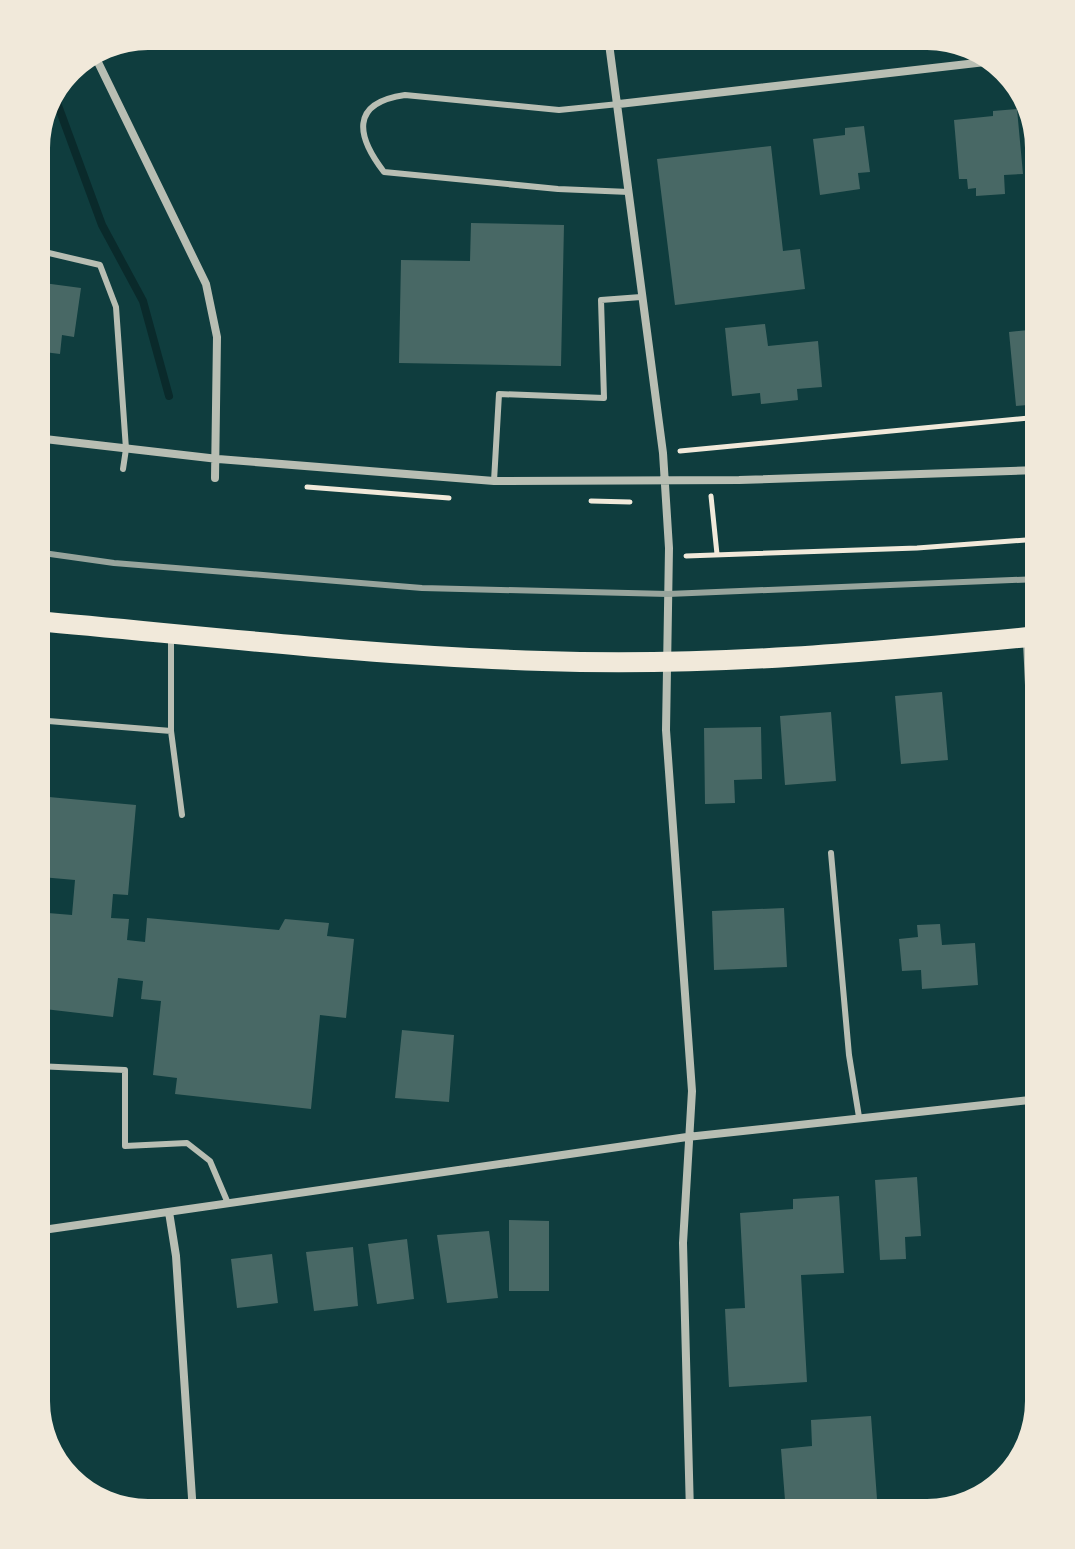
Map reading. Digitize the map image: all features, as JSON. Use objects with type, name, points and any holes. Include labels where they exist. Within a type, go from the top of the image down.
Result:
[{"type":"main road","points":[[50,622],[411,655],[546,661],[666,661],[863,652],[1025,637]]},
{"type":"street","points":[[610,50],[663,453],[669,556],[666,730],[692,1091],[683,1243],[690,1499]]},
{"type":"street","points":[[99,63],[206,284],[217,337],[218,459],[215,478]]},
{"type":"street","points":[[619,104],[976,63]]},
{"type":"street","points":[[50,440],[218,459],[494,481],[710,480],[1025,472]]},
{"type":"street","points":[[50,1229],[227,1201],[687,1137],[1025,1100]]},
{"type":"street","points":[[169,1212],[176,1256],[192,1499]]},
{"type":"lane","points":[[619,104],[559,110],[405,95],[387,98],[368,111],[362,125],[363,143],[384,172],[558,189],[629,192]]},
{"type":"lane","points":[[50,253],[100,265],[116,307],[126,449],[123,469]]},
{"type":"lane","points":[[494,481],[499,394],[604,398],[601,300],[641,297]]},
{"type":"lane","points":[[171,633],[171,731],[182,815]]},
{"type":"lane","points":[[50,721],[171,731]]},
{"type":"lane","points":[[831,853],[849,1055],[859,1117]]},
{"type":"lane","points":[[50,1067],[125,1070],[125,1146],[187,1143],[210,1161],[227,1201]]},
{"type":"path","points":[[663,453],[1025,418]]},
{"type":"path","points":[[707,449],[717,554]]},
{"type":"path","points":[[669,556],[917,548],[1025,540]]},
{"type":"building","points":[[1017,109],[1023,174],[1004,175],[1005,194],[976,196],[976,188],[968,189],[967,179],[959,179],[954,120],[993,116],[993,111]]},
{"type":"building","points":[[864,126],[870,172],[858,173],[860,189],[820,195],[813,139],[845,135],[845,128]]},
{"type":"building","points":[[771,146],[783,251],[800,249],[805,289],[675,305],[657,159]]},
{"type":"building","points":[[471,223],[564,225],[561,366],[399,363],[401,260],[470,261]]},
{"type":"building","points":[[50,284],[81,288],[74,337],[62,335],[60,354],[50,353]]},
{"type":"building","points":[[765,324],[768,346],[818,341],[822,387],[797,389],[798,400],[761,404],[760,393],[732,396],[725,328]]},
{"type":"building","points":[[1025,330],[1025,405],[1016,406],[1009,332]]},
{"type":"building","points":[[942,692],[948,760],[901,764],[895,696]]},
{"type":"building","points":[[831,712],[836,781],[785,785],[780,716]]},
{"type":"building","points":[[761,727],[762,779],[734,780],[735,803],[705,804],[704,728]]},
{"type":"building","points":[[50,797],[136,805],[128,895],[113,894],[111,918],[129,919],[127,940],[145,942],[147,918],[279,930],[285,919],[329,923],[327,936],[354,939],[346,1018],[320,1015],[311,1109],[175,1094],[177,1078],[153,1075],[161,1001],[141,999],[143,981],[118,978],[113,1017],[50,1010],[50,913],[72,915],[75,880],[50,878]]},
{"type":"building","points":[[784,908],[787,967],[714,970],[712,911]]},
{"type":"building","points":[[940,924],[942,945],[975,943],[978,985],[922,989],[921,970],[902,971],[899,939],[918,937],[917,925]]},
{"type":"building","points":[[402,1030],[454,1035],[449,1102],[395,1098]]},
{"type":"building","points":[[917,1177],[921,1236],[905,1237],[906,1259],[880,1260],[875,1180]]},
{"type":"building","points":[[839,1196],[844,1273],[801,1275],[807,1382],[729,1387],[725,1309],[745,1308],[740,1213],[793,1209],[793,1199]]},
{"type":"building","points":[[509,1220],[549,1221],[549,1291],[509,1291]]},
{"type":"building","points":[[489,1231],[498,1298],[447,1303],[437,1235]]},
{"type":"building","points":[[407,1239],[414,1299],[377,1304],[368,1244]]},
{"type":"building","points":[[353,1247],[358,1306],[314,1311],[306,1252]]},
{"type":"building","points":[[272,1254],[278,1303],[237,1308],[231,1259]]},
{"type":"building","points":[[871,1416],[877,1499],[785,1499],[781,1449],[812,1446],[811,1420]]},
{"type":"waterway","points":[[59,107],[102,225],[143,301],[169,396]]},
{"type":"railway","points":[[50,554],[114,563],[422,588],[668,594],[1025,580]]}]
